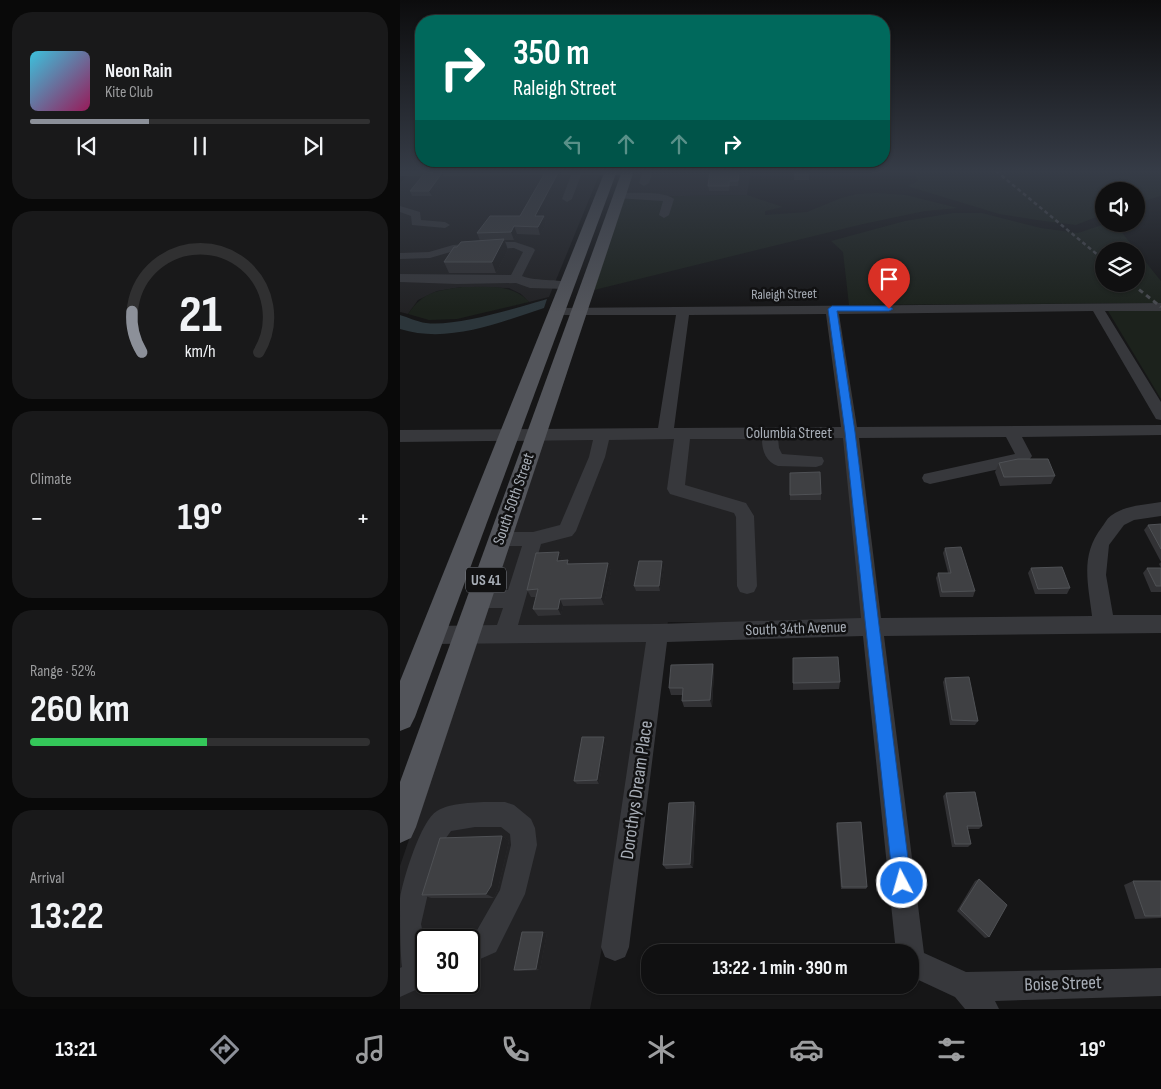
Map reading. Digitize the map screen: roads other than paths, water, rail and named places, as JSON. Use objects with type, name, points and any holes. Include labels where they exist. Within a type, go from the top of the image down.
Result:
[{"type":"main road","name":"South 50th Street","points":[[400,826],[536,435],[568,312],[567,285],[593,218]]},
{"type":"main road","name":"South 50th Street","points":[[400,716],[508,436],[612,218]]},
{"type":"street","points":[[416,218],[416,223],[445,224]]},
{"type":"street","points":[[590,226],[609,226]]},
{"type":"street","points":[[400,256],[430,256],[453,248],[463,247],[515,245],[529,250],[515,279]]},
{"type":"street","points":[[400,278],[457,280],[515,279],[530,284],[567,285]]},
{"type":"street","name":"Raleigh Street","points":[[568,312],[1161,306]]},
{"type":"street","points":[[1097,308],[1161,416]]},
{"type":"street","points":[[832,309],[850,432],[911,962],[965,987],[984,1009]]},
{"type":"street","points":[[665,433],[683,311]]},
{"type":"street","name":"Columbia Street","points":[[400,436],[1161,430]]},
{"type":"street","points":[[930,478],[1020,459],[1024,456],[1023,451],[1011,431]]},
{"type":"street","points":[[683,433],[676,489],[740,508],[745,516],[747,586]]},
{"type":"street","points":[[770,433],[770,446],[773,456],[778,460],[816,461]]},
{"type":"street","points":[[500,539],[533,540],[566,531],[570,526],[597,458],[602,434]]},
{"type":"street","points":[[1104,625],[1096,575],[1100,543],[1118,520],[1130,514],[1161,509]]},
{"type":"street","points":[[505,634],[533,540]]},
{"type":"street","points":[[479,599],[516,598]]},
{"type":"street","name":"South 34th Avenue","points":[[432,635],[658,633],[872,626],[1161,624]]},
{"type":"street","name":"Dorothys Dream Place","points":[[615,947],[658,633]]},
{"type":"street","points":[[415,976],[407,924],[419,876],[433,835],[444,820],[475,815],[504,814],[522,828],[524,845],[512,894],[486,942],[480,945]]},
{"type":"street","name":"Boise Street","points":[[965,987],[1161,982]]},
{"type":"railway","points":[[1053,218],[1095,253]]},
{"type":"railway","points":[[1142,292],[1161,307]]}]
